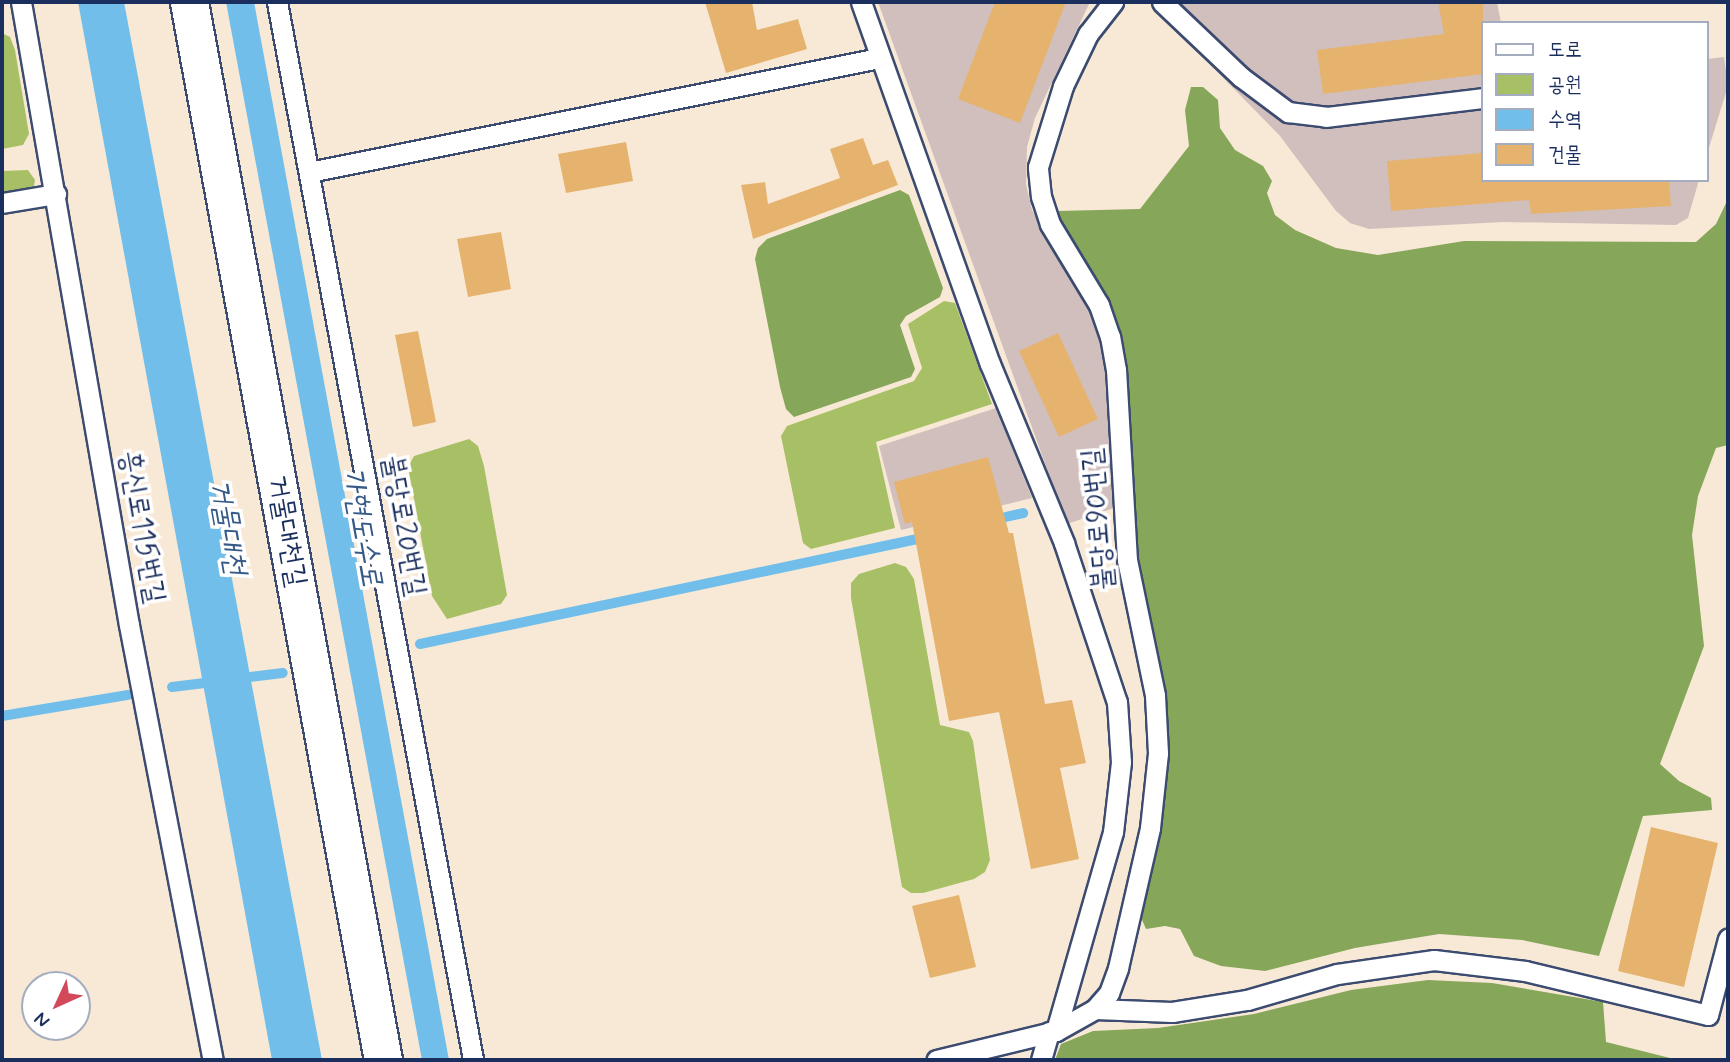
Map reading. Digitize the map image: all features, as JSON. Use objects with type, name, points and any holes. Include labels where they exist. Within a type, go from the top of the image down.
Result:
[{"type":"street","name":"거물대천길","points":[[189,2],[383,1060]]},
{"type":"lane","name":"흥신로115번길","points":[[21,2],[129,625],[213,1060]]},
{"type":"lane","name":"불당로20번길","points":[[277,2],[473,1060]]},
{"type":"lane","points":[[861,2],[990,364],[1064,543],[1117,702],[1121,762],[1113,832],[1041,1060]]},
{"type":"lane","name":"불당로90번길","points":[[936,1060],[1052,1032],[1095,1009],[1108,993],[1118,968],[1150,828],[1158,753],[1154,695],[1127,560],[1116,370],[1110,337],[1099,305],[1050,224],[1041,197],[1038,167],[1063,86],[1088,34],[1113,2]]},
{"type":"lane","points":[[1162,2],[1267,99],[1298,115],[1326,117],[1482,99]]},
{"type":"lane","points":[[309,172],[879,58]]},
{"type":"lane","points":[[2,203],[55,194]]},
{"type":"lane","points":[[1095,1009],[1172,1012],[1247,1000],[1336,974],[1434,960],[1525,971],[1708,1015],[1728,939]]},
{"type":"shaded area","points":[[878,2],[1090,2],[1035,118],[1027,147],[1026,184],[1032,210],[1092,312],[1103,344],[1114,508],[1067,524]]},
{"type":"shaded area","points":[[1149,2],[1497,2],[1501,21],[1482,21],[1482,182],[1698,182],[1688,218],[1676,225],[1503,222],[1369,229],[1350,223],[1336,211],[1280,136]]},
{"type":"shaded area","points":[[1724,57],[1728,86],[1709,148],[1709,59]]},
{"type":"shaded area","points":[[996,408],[1032,498],[901,530],[879,446]]},
{"type":"green space","points":[[2,33],[10,37],[15,50],[29,134],[23,145],[2,149]]},
{"type":"green space","points":[[1191,87],[1203,87],[1218,100],[1220,128],[1235,150],[1263,166],[1272,181],[1267,193],[1275,215],[1295,230],[1336,248],[1378,255],[1464,241],[1696,242],[1716,224],[1728,199],[1728,445],[1716,448],[1698,496],[1692,535],[1704,646],[1660,764],[1679,781],[1711,798],[1712,810],[1643,816],[1599,956],[1522,940],[1439,934],[1355,948],[1265,971],[1221,966],[1194,956],[1180,929],[1165,926],[1146,929],[1140,915],[1164,794],[1166,735],[1134,525],[1125,352],[1107,301],[1061,226],[1058,211],[1140,209],[1189,146],[1185,110]]},
{"type":"green space","points":[[28,170],[35,180],[34,186],[2,196],[2,171]]},
{"type":"green space","points":[[900,190],[909,195],[943,288],[940,297],[906,316],[900,325],[915,369],[911,377],[794,417],[786,409],[780,387],[755,259],[758,248],[767,239]]},
{"type":"green space","points":[[944,301],[955,303],[992,404],[876,442],[895,528],[811,549],[803,543],[781,436],[787,426],[914,381],[922,368],[908,324]]},
{"type":"green space","points":[[469,439],[478,446],[484,466],[507,595],[501,604],[447,619],[432,596],[408,467],[414,456]]},
{"type":"green space","points":[[895,563],[906,567],[914,579],[940,725],[969,732],[973,741],[990,860],[985,872],[974,879],[923,893],[911,893],[902,887],[851,598],[851,583],[859,574]]},
{"type":"green space","points":[[1428,980],[1492,983],[1603,1002],[1606,1042],[1678,1060],[1055,1060],[1061,1044],[1093,1031],[1158,1028],[1254,1014],[1351,990]]},
{"type":"water","points":[[78,2],[124,2],[322,1060],[272,1060]]},
{"type":"water","points":[[226,2],[254,2],[449,1060],[422,1060]]},
{"type":"building","points":[[705,2],[752,2],[757,30],[798,19],[807,49],[726,73]]},
{"type":"building","points":[[995,2],[1066,2],[1020,123],[958,99]]},
{"type":"building","points":[[1438,2],[1483,2],[1482,74],[1323,94],[1317,50],[1444,34]]},
{"type":"building","points":[[863,138],[873,165],[888,160],[898,185],[753,239],[741,185],[765,182],[768,204],[840,178],[830,149]]},
{"type":"building","points":[[626,142],[633,181],[566,193],[558,154]]},
{"type":"building","points":[[1482,153],[1482,182],[1669,182],[1671,206],[1531,214],[1529,200],[1391,211],[1387,161]]},
{"type":"building","points":[[501,232],[511,289],[468,297],[457,239]]},
{"type":"building","points":[[418,331],[436,422],[413,427],[395,335]]},
{"type":"building","points":[[1058,333],[1098,419],[1059,437],[1019,351]]},
{"type":"building","points":[[988,457],[1009,533],[1013,533],[1045,704],[1072,700],[1086,763],[1060,768],[1079,859],[1031,869],[999,712],[949,721],[912,522],[905,524],[894,482]]},
{"type":"building","points":[[1651,827],[1718,843],[1684,987],[1618,971]]},
{"type":"building","points":[[959,895],[976,967],[930,978],[912,906]]},
{"type":"waterway","points":[[993,520],[1023,513]]},
{"type":"waterway","points":[[420,644],[927,537]]},
{"type":"waterway","points":[[241,678],[283,673]]},
{"type":"waterway","points":[[172,687],[213,682]]},
{"type":"waterway","points":[[2,716],[128,695]]},
{"type":"water label","name":"거물대천","points":[[227,527]]},
{"type":"water label","name":"가현도수로","points":[[361,527]]}]
